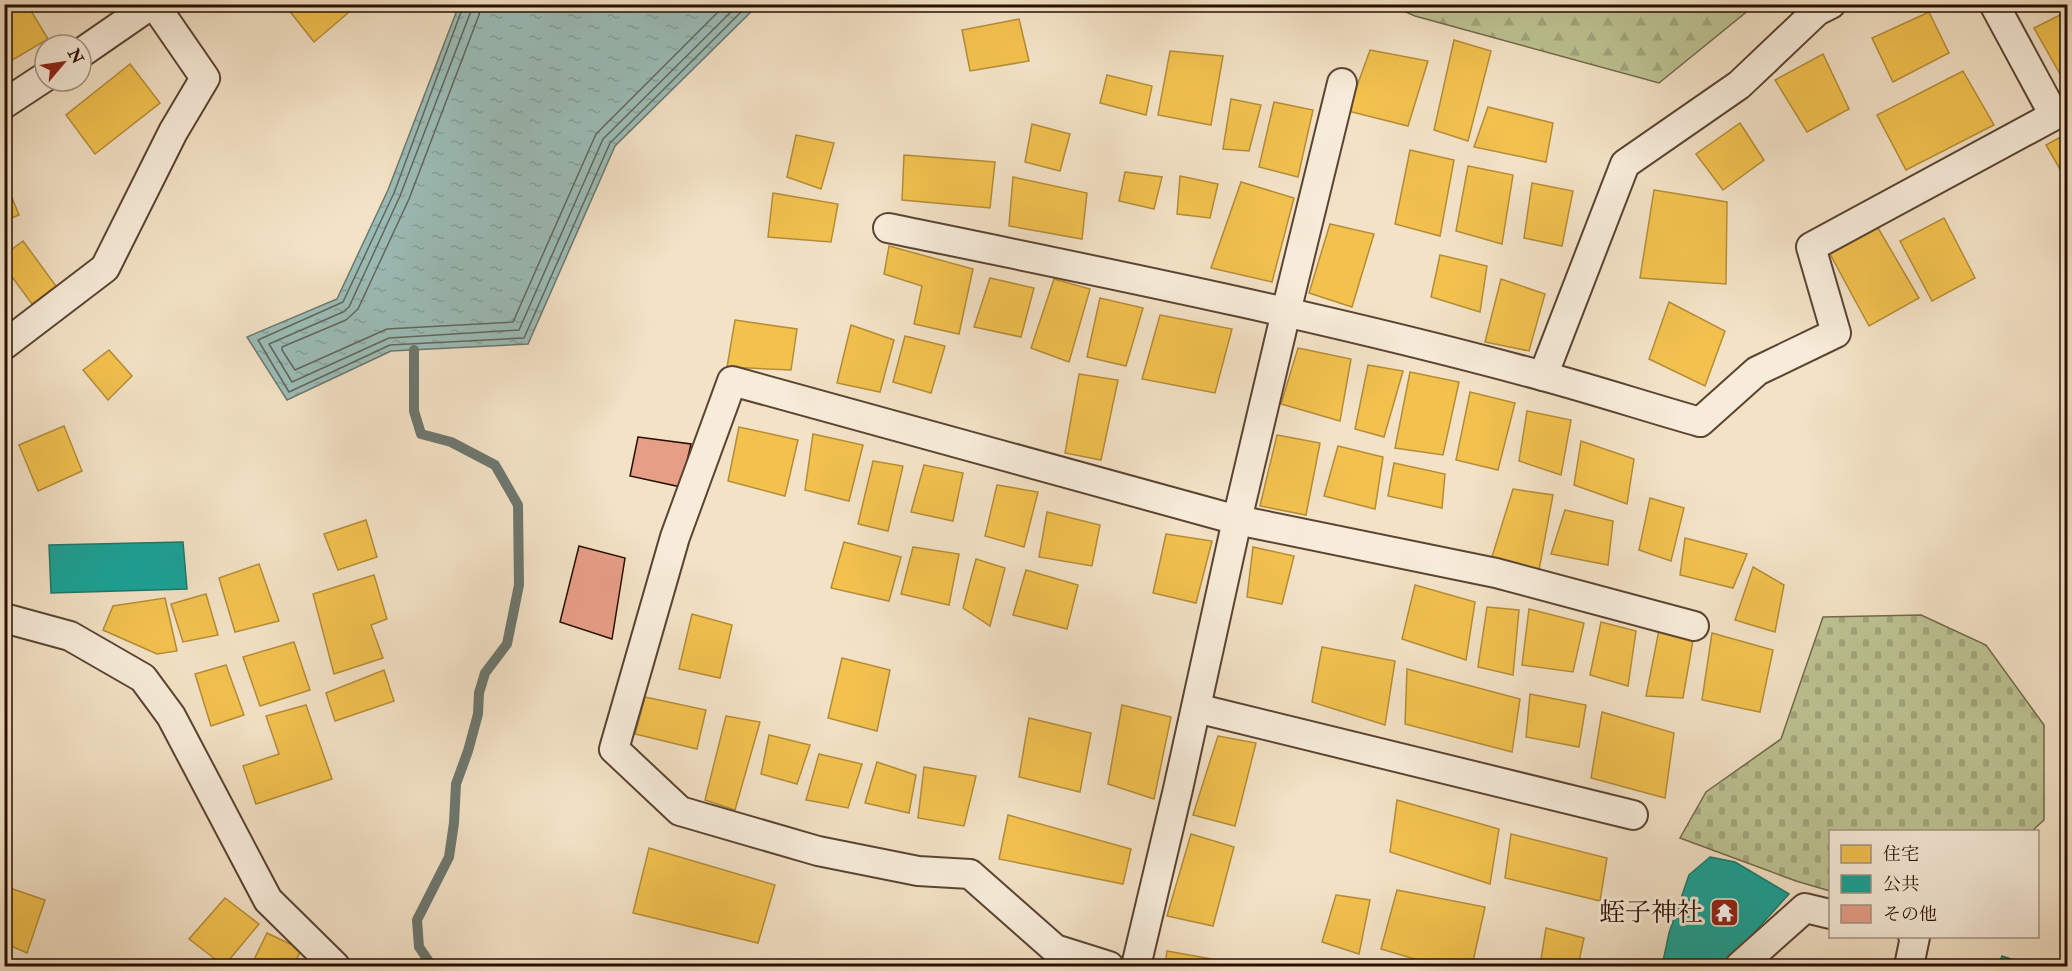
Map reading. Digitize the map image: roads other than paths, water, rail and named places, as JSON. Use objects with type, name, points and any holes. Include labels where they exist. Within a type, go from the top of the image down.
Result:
[{"type":"street","points":[[4,345],[105,268],[173,132],[205,78],[153,4],[93,44]]},
{"type":"street","points":[[1543,376],[1625,164],[1739,85],[1817,12],[1831,4]]},
{"type":"street","points":[[888,228],[1286,312],[1543,376],[1700,423],[1757,371],[1836,333],[1811,247],[2061,112],[1994,4]]},
{"type":"street","points":[[1136,966],[1237,520],[1342,83]]},
{"type":"street","points":[[4,104],[33,85]]},
{"type":"street","points":[[1109,966],[1055,949],[970,874],[918,872],[818,851],[680,811],[614,749],[675,537],[732,381],[1237,520],[1496,573],[1694,626]]},
{"type":"street","points":[[4,618],[70,636],[143,678],[171,716],[268,900],[335,966]]},
{"type":"street","points":[[1196,708],[1633,815]]},
{"type":"street","points":[[1740,966],[1805,908],[1829,915]]},
{"type":"street","points":[[1909,966],[1915,938]]},
{"type":"water","points":[[459,5],[758,5],[615,146],[528,344],[391,351],[287,400],[247,337],[337,299],[388,190]]},
{"type":"waterway","points":[[414,350],[414,411],[421,434],[451,442],[495,465],[518,505],[519,585],[507,644],[485,673],[479,693],[478,714],[456,784],[449,857],[417,920],[419,947],[430,963],[437,966]]},
{"type":"place","name":"蛭子神社","points":[[1724,913]]}]
